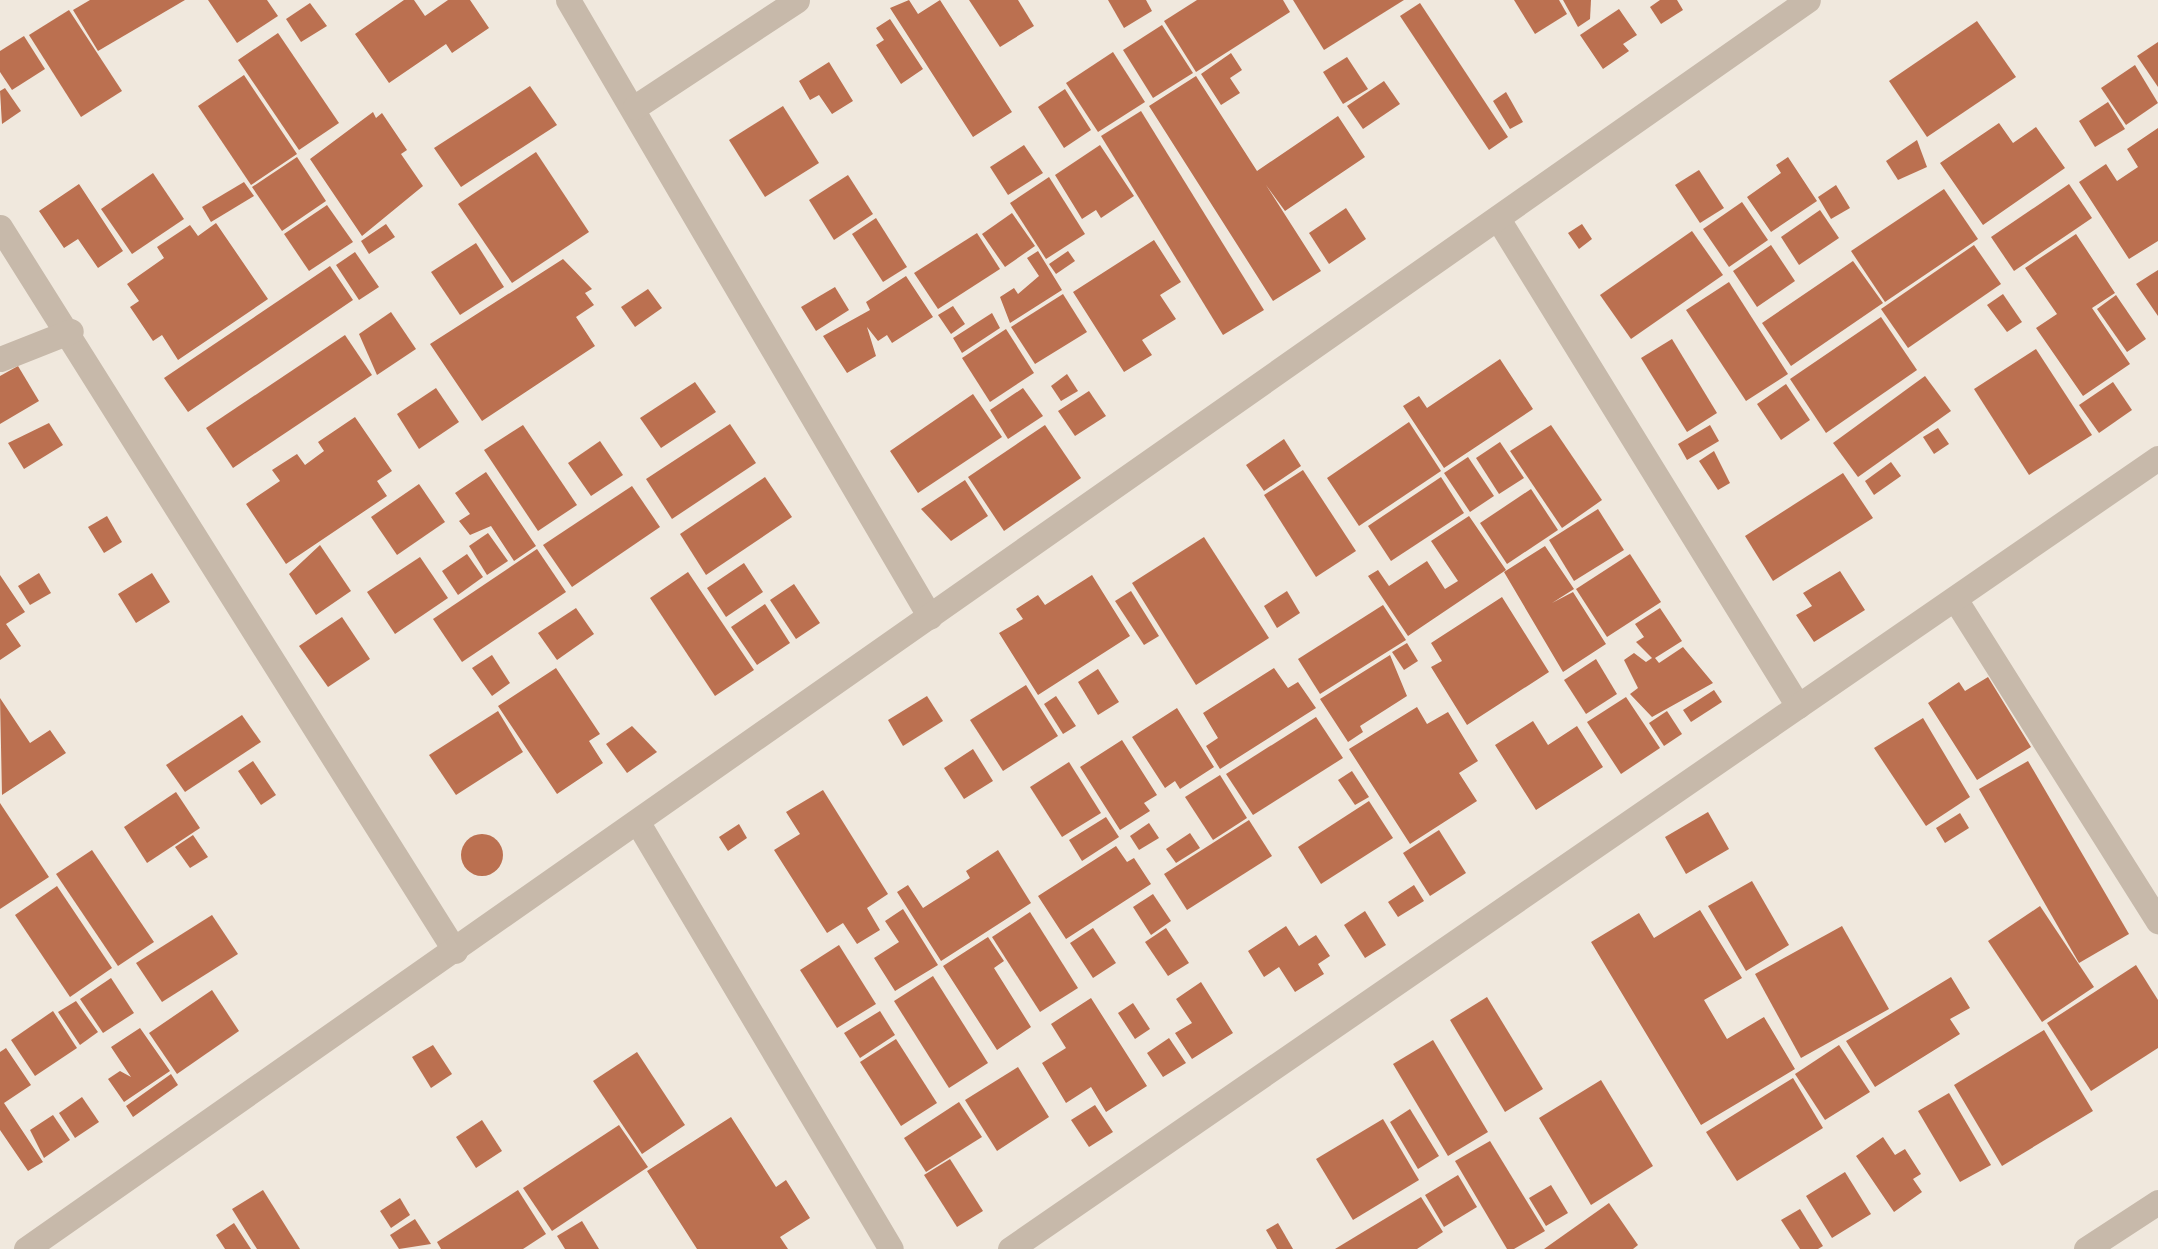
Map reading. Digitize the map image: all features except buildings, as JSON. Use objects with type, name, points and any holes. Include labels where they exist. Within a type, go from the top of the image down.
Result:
[{"type":"street","points":[[568,0],[635,107],[930,617]]},
{"type":"street","points":[[635,107],[797,0]]},
{"type":"street","points":[[26,1249],[1808,0]]},
{"type":"street","points":[[1498,219],[1798,706]]},
{"type":"street","points":[[0,227],[71,331],[456,951]]},
{"type":"street","points":[[0,359],[71,331]]},
{"type":"street","points":[[1010,1249],[2158,458]]},
{"type":"street","points":[[1955,598],[2158,921]]},
{"type":"street","points":[[638,823],[891,1249]]},
{"type":"street","points":[[2086,1249],[2158,1202]]}]
